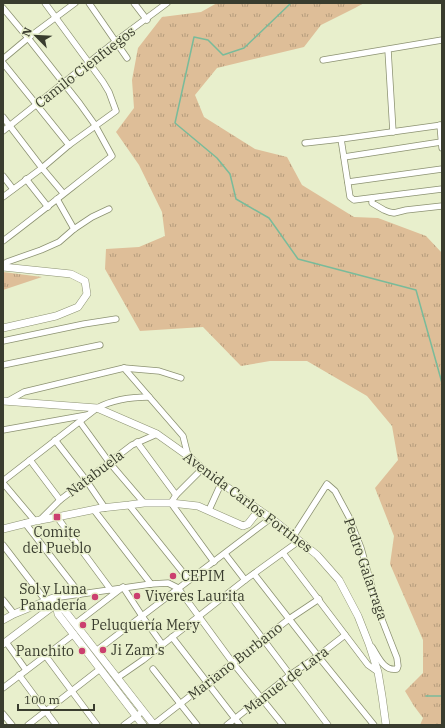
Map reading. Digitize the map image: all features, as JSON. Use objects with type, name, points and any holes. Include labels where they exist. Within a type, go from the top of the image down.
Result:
[{"type":"street","points":[[3,197],[95,125],[116,111],[109,92],[103,82],[45,3]]},
{"type":"street","points":[[3,59],[55,17],[75,3]]},
{"type":"street","points":[[89,3],[127,58]]},
{"type":"street","points":[[134,3],[147,20]]},
{"type":"street","name":"Camilo Cienfuegos","points":[[3,132],[116,41],[147,20],[167,3]]},
{"type":"street","points":[[3,8],[95,125],[112,156],[3,241]]},
{"type":"street","points":[[323,60],[442,40]]},
{"type":"street","points":[[388,50],[393,132]]},
{"type":"street","points":[[3,63],[69,145]]},
{"type":"street","points":[[3,117],[42,168],[64,193]]},
{"type":"street","points":[[305,143],[441,125],[442,145],[344,157]]},
{"type":"street","points":[[341,139],[350,197],[354,200],[442,189]]},
{"type":"street","points":[[348,182],[442,169]]},
{"type":"street","points":[[3,176],[13,189]]},
{"type":"street","points":[[26,179],[48,207]]},
{"type":"street","points":[[372,198],[372,203],[394,213],[406,210],[442,206]]},
{"type":"street","points":[[57,199],[74,229]]},
{"type":"street","points":[[3,266],[7,262],[59,242],[74,229],[92,217],[108,209]]},
{"type":"street","points":[[3,266],[71,274],[85,281],[86,294],[78,307],[56,316],[3,328]]},
{"type":"street","points":[[3,341],[84,324],[116,319]]},
{"type":"street","points":[[3,365],[100,345]]},
{"type":"street","points":[[124,368],[183,436],[188,456]]},
{"type":"street","points":[[5,401],[24,392],[124,368],[160,371],[181,378]]},
{"type":"street","points":[[37,521],[3,482],[97,408],[104,404],[124,399],[139,397],[149,398]]},
{"type":"street","name":"Avenida Carlos Fortines","points":[[5,401],[97,408],[157,434],[188,456],[206,472],[272,518],[317,555],[339,580],[358,616],[378,672],[386,725]]},
{"type":"street","points":[[3,430],[88,415]]},
{"type":"street","points":[[80,422],[109,462],[144,503]]},
{"type":"street","name":"Natabuela","points":[[37,521],[60,500],[109,462],[137,442],[157,434]]},
{"type":"street","points":[[55,440],[86,480],[105,508]]},
{"type":"street","points":[[137,442],[176,495]]},
{"type":"street","points":[[30,460],[60,500]]},
{"type":"street","points":[[171,503],[176,495],[198,474]]},
{"type":"street","name":"Pedro Galarraga","points":[[296,539],[327,484],[335,491],[351,523],[365,560],[379,612],[397,658],[397,669],[391,669],[383,664],[369,644]]},
{"type":"street","points":[[209,510],[219,488]]},
{"type":"street","points":[[3,529],[25,523],[94,510],[144,503],[171,503],[198,506],[243,526],[248,524],[259,510]]},
{"type":"street","points":[[171,503],[214,562]]},
{"type":"street","points":[[129,506],[189,580]]},
{"type":"street","points":[[94,510],[151,584]]},
{"type":"street","points":[[58,517],[111,590]]},
{"type":"street","points":[[96,651],[272,518]]},
{"type":"street","points":[[25,523],[80,594]]},
{"type":"street","points":[[117,678],[143,660],[245,580],[283,553],[296,539]]},
{"type":"street","points":[[3,545],[52,601],[65,611],[154,725]]},
{"type":"street","points":[[283,553],[368,665],[378,672]]},
{"type":"street","points":[[225,554],[245,580]]},
{"type":"street","points":[[254,574],[374,725]]},
{"type":"street","points":[[3,620],[14,614],[52,601],[80,594],[123,587],[168,583],[178,588],[233,663],[283,725]]},
{"type":"street","points":[[123,587],[162,644]]},
{"type":"street","points":[[75,624],[123,587]]},
{"type":"street","points":[[229,594],[328,725]]},
{"type":"street","name":"Mariano Burbano","points":[[154,725],[289,619],[319,599]]},
{"type":"street","points":[[3,600],[14,614]]},
{"type":"street","points":[[52,601],[58,614],[143,725]]},
{"type":"street","points":[[26,670],[4,643],[52,601]]},
{"type":"street","points":[[3,688],[74,634]]},
{"type":"street","name":"Manuel de Lara","points":[[227,725],[290,675],[345,635]]},
{"type":"street","points":[[172,637],[240,725]]},
{"type":"street","points":[[45,655],[97,725]]},
{"type":"street","points":[[153,668],[197,725]]},
{"type":"street","points":[[28,725],[100,669]]},
{"type":"street","points":[[19,676],[56,725]]},
{"type":"street","points":[[124,725],[143,711]]},
{"type":"street","points":[[3,714],[12,725]]},
{"type":"green space","points":[[217,3],[364,3],[321,25],[304,47],[217,68],[195,95],[204,117],[255,149],[287,157],[302,185],[354,217],[378,218],[426,236],[442,253],[442,725],[420,725],[423,718],[405,691],[423,673],[423,640],[390,564],[394,536],[375,488],[398,460],[392,426],[367,396],[307,361],[270,361],[241,366],[203,327],[140,331],[105,269],[106,249],[139,247],[165,236],[162,212],[139,165],[116,132],[134,108],[132,80],[138,48],[162,17],[201,12]]},
{"type":"green space","points":[[3,272],[42,277],[3,290]]},
{"type":"waterway","points":[[291,3],[244,48],[223,55],[208,40],[194,37],[175,123],[217,158],[230,174],[236,199],[269,218],[298,259],[416,290],[442,383]]},
{"type":"waterway","points":[[426,696],[442,696]]},
{"type":"place","name":"Comite del Pueblo","points":[[57,517]]},
{"type":"place","name":"CEPIM","points":[[173,576]]},
{"type":"place","name":"Viveres Laurita","points":[[137,596]]},
{"type":"place","name":"Sol y Luna Panadería","points":[[95,597]]},
{"type":"place","name":"Peluquería Mery","points":[[83,625]]},
{"type":"place","name":"Ji Zam's","points":[[103,650]]},
{"type":"place","name":"Panchito","points":[[82,651]]}]
